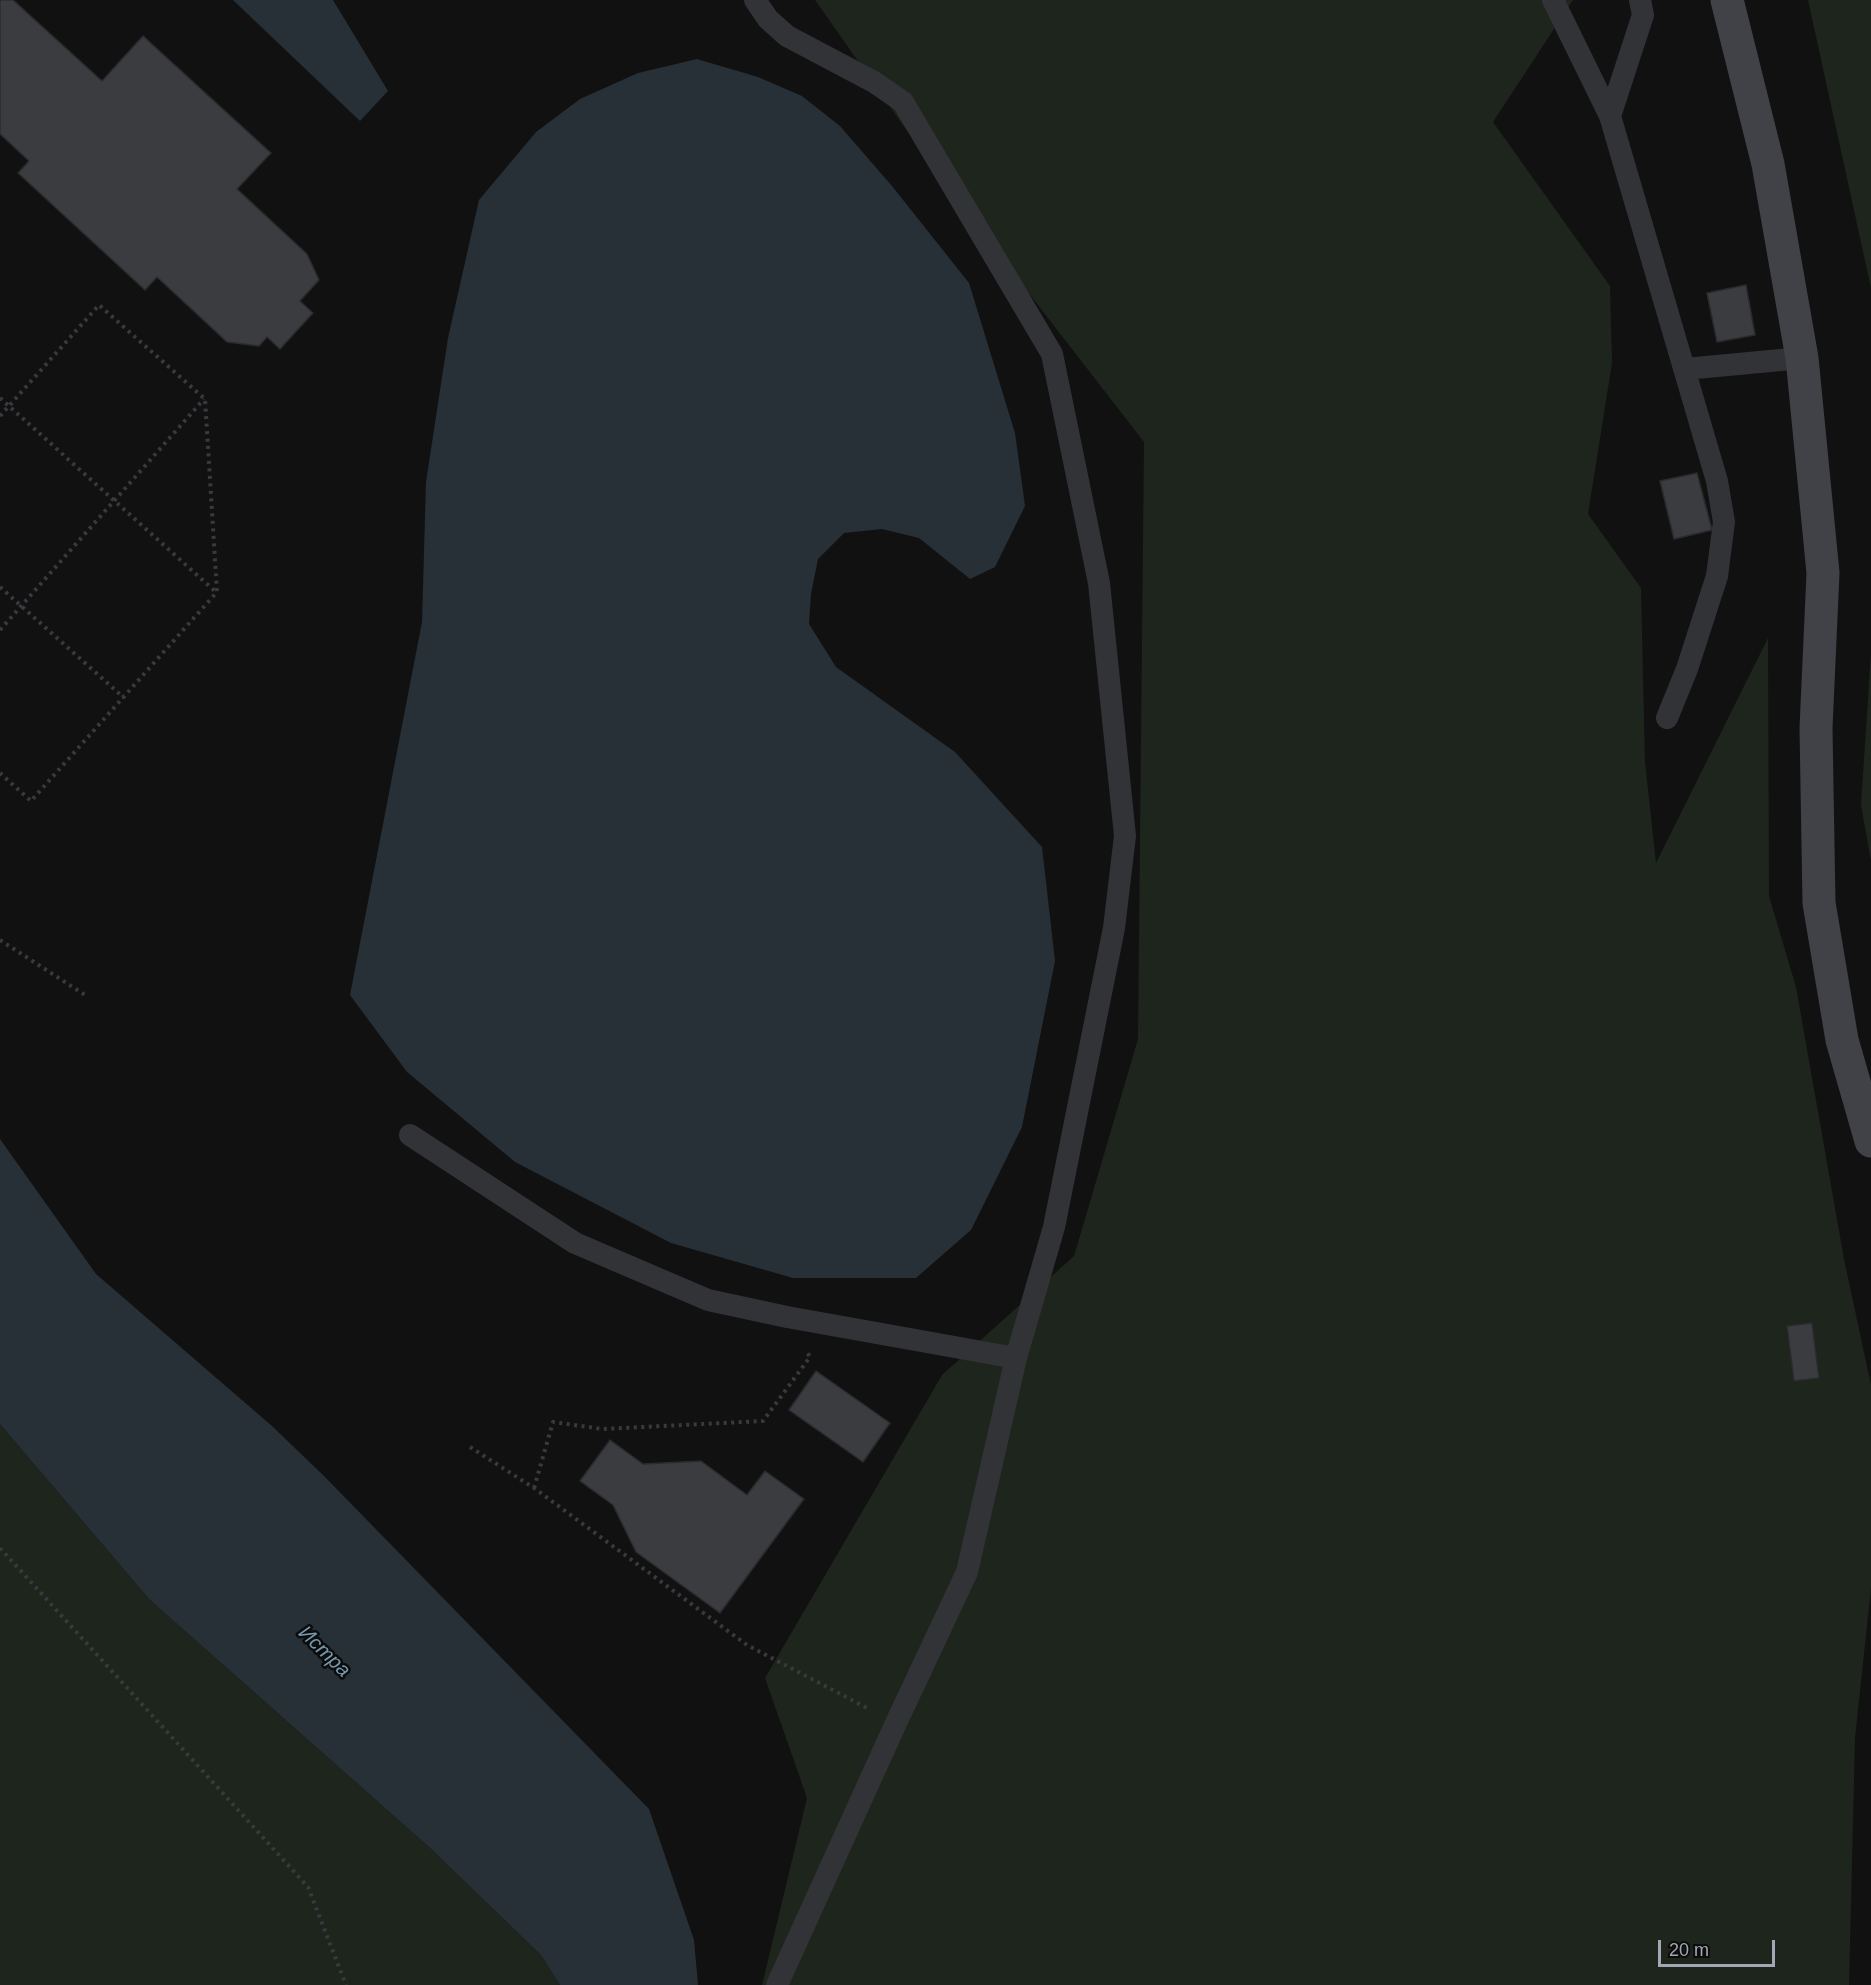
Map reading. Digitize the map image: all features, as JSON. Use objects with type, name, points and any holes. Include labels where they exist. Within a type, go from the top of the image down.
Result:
[{"type":"main road","points":[[1727,0],[1768,164],[1802,358],[1823,573],[1816,728],[1819,903],[1842,1040],[1871,1141]]},
{"type":"lane","points":[[755,0],[768,20],[787,36],[874,82],[903,102],[1052,354],[1099,583],[1125,836],[1114,928],[1054,1227],[1016,1358],[967,1572],[777,1985]]},
{"type":"lane","points":[[1552,0],[1610,116],[1718,481],[1724,522],[1717,576],[1687,669],[1667,718]]},
{"type":"lane","points":[[1610,116],[1643,15],[1640,0]]},
{"type":"lane","points":[[1686,369],[1802,358]]},
{"type":"lane","points":[[410,1135],[575,1243],[708,1300],[787,1317],[1016,1358]]},
{"type":"path","points":[[0,416],[99,304],[205,399],[217,592],[32,801],[0,773]]},
{"type":"path","points":[[0,398],[217,592]]},
{"type":"path","points":[[0,630],[205,399]]},
{"type":"path","points":[[0,587],[123,697],[217,592]]},
{"type":"path","points":[[0,940],[85,995]]},
{"type":"path","points":[[534,1488],[553,1422],[602,1430],[763,1421],[810,1357],[787,1317]]},
{"type":"path","points":[[470,1447],[534,1488],[747,1645],[896,1723]]},
{"type":"path","points":[[0,1548],[308,1887],[346,1985]]},
{"type":"shaded area","points":[[815,0],[1573,0],[1493,122],[1610,286],[1612,363],[1588,514],[1641,588],[1645,762],[1656,863],[1768,638],[1769,896],[1796,987],[1844,1259],[1871,1385],[1871,1588],[1855,1738],[1849,1985],[762,1985],[807,1798],[765,1678],[942,1375],[1074,1256],[1138,1039],[1144,442],[948,189]]},
{"type":"shaded area","points":[[1808,0],[1871,0],[1871,288]]},
{"type":"shaded area","points":[[1871,652],[1871,861],[1861,805]]},
{"type":"shaded area","points":[[0,1424],[149,1599],[429,1847],[541,1955],[560,1985],[0,1985]]},
{"type":"water","points":[[233,0],[333,0],[388,91],[360,121]]},
{"type":"water","points":[[697,59],[758,77],[802,96],[840,126],[892,186],[969,283],[1015,433],[1025,506],[995,567],[970,579],[919,538],[882,529],[844,533],[818,559],[811,594],[809,624],[836,667],[955,752],[1042,847],[1055,961],[1022,1127],[971,1230],[916,1278],[793,1278],[671,1243],[515,1162],[407,1072],[350,995],[422,622],[426,482],[448,338],[479,200],[536,132],[580,99],[638,73]]},
{"type":"water","name":"Истра","points":[[0,1139],[96,1274],[272,1426],[324,1476],[649,1809],[694,1940],[698,1985],[560,1985],[541,1955],[429,1847],[149,1599],[0,1424]]},
{"type":"building","points":[[0,0],[13,0],[102,81],[143,36],[271,153],[237,189],[307,254],[319,280],[300,301],[313,313],[280,349],[267,337],[259,346],[227,342],[157,277],[145,290],[18,173],[29,161],[0,134]]},
{"type":"building","points":[[1746,285],[1755,335],[1717,342],[1707,293]]},
{"type":"building","points":[[1697,473],[1712,530],[1674,539],[1660,481]]},
{"type":"building","points":[[1812,1323],[1819,1378],[1794,1381],[1787,1326]]},
{"type":"building","points":[[816,1371],[890,1423],[863,1462],[789,1410]]},
{"type":"building","points":[[610,1440],[643,1464],[701,1461],[747,1495],[765,1471],[804,1499],[720,1613],[636,1552],[613,1505],[580,1481]]}]
